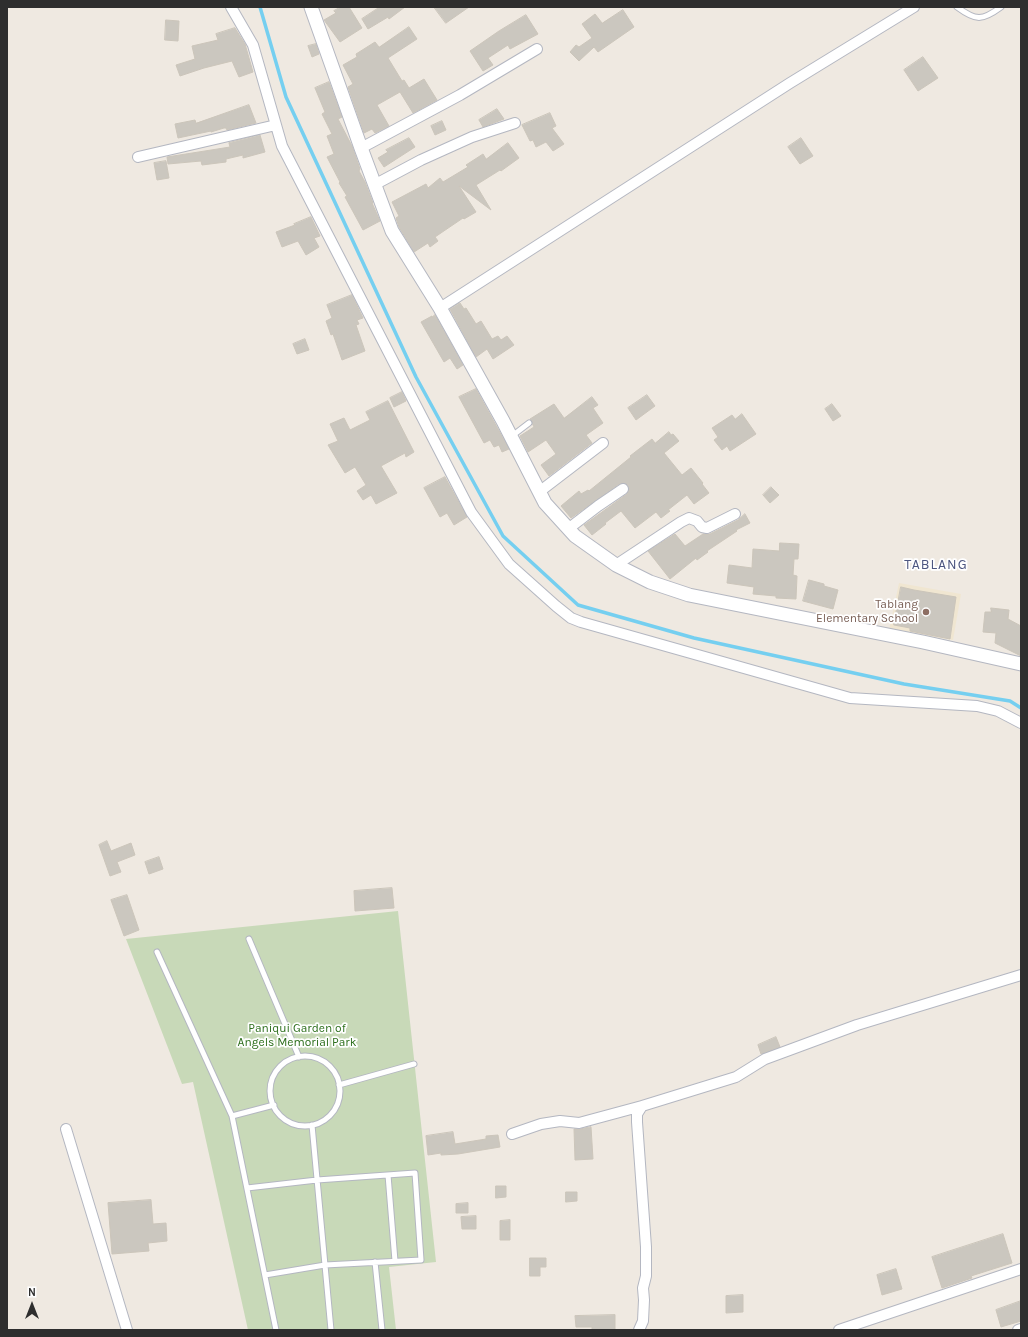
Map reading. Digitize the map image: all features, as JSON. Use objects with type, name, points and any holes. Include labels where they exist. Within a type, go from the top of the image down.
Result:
[{"type":"street","points":[[231,7],[253,45],[282,146],[295,174],[347,270],[409,394],[471,512],[509,564],[556,606],[571,618],[581,622],[850,698],[977,706],[998,711],[1021,723]]},
{"type":"street","points":[[311,7],[360,148],[392,231],[440,308],[511,436],[545,504],[575,536],[616,565],[650,582],[689,594],[923,642],[1021,664]]},
{"type":"street","points":[[440,308],[790,83],[914,7]]},
{"type":"street","points":[[360,148],[460,95],[537,49]]},
{"type":"street","points":[[374,184],[421,160],[465,141],[515,123]]},
{"type":"street","points":[[138,158],[276,125]]},
{"type":"street","points":[[539,492],[603,444]]},
{"type":"street","points":[[568,529],[623,489]]},
{"type":"street","points":[[616,565],[689,518],[697,521],[702,527],[707,528],[735,514]]},
{"type":"street","points":[[512,1134],[541,1124],[560,1121],[579,1123],[642,1106],[736,1077],[766,1059],[857,1026],[1021,974]]},
{"type":"street","points":[[639,1330],[643,1321],[643,1288],[646,1276],[646,1247],[637,1118],[639,1110],[642,1106]]},
{"type":"street","points":[[628,1110],[637,1118]]},
{"type":"street","points":[[66,1129],[127,1330]]},
{"type":"street","points":[[839,1330],[1021,1269]]},
{"type":"lane","points":[[957,7],[977,18],[984,17],[1001,7]]},
{"type":"lane","points":[[511,436],[529,423]]},
{"type":"lane","points":[[248,939],[299,1057]]},
{"type":"lane","points":[[157,952],[232,1116],[276,1330]]},
{"type":"lane","points":[[299,1057],[314,1058],[322,1061],[333,1071],[340,1085],[340,1092],[336,1107],[326,1119],[312,1125],[296,1125],[289,1122],[278,1112],[274,1105],[271,1090],[274,1075],[285,1064],[299,1057]]},
{"type":"lane","points":[[340,1085],[414,1064]]},
{"type":"lane","points":[[232,1116],[274,1105]]},
{"type":"lane","points":[[312,1125],[331,1330]]},
{"type":"lane","points":[[247,1188],[317,1180],[415,1173],[421,1260],[325,1265],[265,1275]]},
{"type":"lane","points":[[388,1175],[395,1261]]},
{"type":"lane","points":[[375,1262],[382,1330]]},
{"type":"shaded area","name":"Tablang Elementary School","points":[[899,583],[961,594],[953,640],[889,630]]},
{"type":"green space","name":"Paniqui Garden of Angels Memorial Park","points":[[398,911],[436,1262],[389,1267],[396,1330],[248,1330],[193,1082],[182,1084],[126,939]]},
{"type":"building","points":[[341,7],[349,7],[362,28],[340,42],[324,20],[336,13],[334,11]]},
{"type":"building","points":[[380,7],[405,7],[389,19],[388,17],[368,29],[362,19]]},
{"type":"building","points":[[434,7],[469,7],[446,23]]},
{"type":"building","points":[[623,10],[634,27],[598,52],[594,47],[579,61],[570,52],[576,45],[579,47],[592,38],[582,24],[595,14],[602,23]]},
{"type":"building","points":[[526,15],[538,34],[510,49],[508,45],[488,58],[493,65],[483,71],[470,51]]},
{"type":"building","points":[[166,20],[179,21],[178,41],[165,40]]},
{"type":"building","points":[[409,27],[417,39],[388,58],[402,81],[404,80],[409,88],[424,79],[437,100],[413,113],[400,92],[377,105],[389,126],[375,133],[372,129],[364,133],[348,87],[353,84],[343,65],[357,57],[356,54],[375,42],[379,47]]},
{"type":"building","points":[[235,28],[245,44],[253,72],[239,77],[232,61],[180,76],[176,65],[195,59],[192,46],[218,40],[216,34]]},
{"type":"building","points":[[316,44],[319,54],[312,57],[308,46]]},
{"type":"building","points":[[923,57],[938,78],[918,91],[904,70]]},
{"type":"building","points":[[329,82],[342,117],[338,119],[352,146],[360,169],[359,171],[365,182],[380,221],[363,230],[345,197],[347,196],[327,157],[334,154],[327,136],[332,134],[322,114],[325,112],[315,88]]},
{"type":"building","points":[[249,105],[256,123],[227,130],[224,128],[178,138],[175,124],[195,120],[196,123]]},
{"type":"building","points":[[497,109],[504,119],[483,127],[479,120]]},
{"type":"building","points":[[550,113],[556,126],[552,128],[564,144],[553,151],[546,142],[536,147],[533,140],[530,141],[522,125]]},
{"type":"building","points":[[442,121],[446,130],[435,135],[431,126]]},
{"type":"building","points":[[260,135],[265,152],[243,158],[243,155],[226,159],[226,162],[202,165],[201,161],[168,164],[167,157],[230,147],[229,143]]},
{"type":"building","points":[[409,138],[415,147],[384,167],[378,158],[388,152],[386,150]]},
{"type":"building","points":[[801,138],[813,156],[800,164],[788,147]]},
{"type":"building","points":[[508,143],[519,158],[501,171],[500,170],[476,185],[491,210],[459,186],[476,212],[464,219],[463,218],[435,237],[438,241],[430,247],[428,243],[414,252],[399,227],[396,218],[399,216],[392,202],[426,184],[428,188],[440,178],[443,182],[468,167],[466,165],[483,154],[486,159]]},
{"type":"building","points":[[166,161],[169,178],[157,180],[154,163]]},
{"type":"building","points":[[311,217],[320,236],[314,238],[319,247],[306,255],[298,241],[282,247],[276,232]]},
{"type":"building","points":[[352,295],[363,318],[357,320],[359,324],[356,325],[365,351],[342,360],[333,334],[331,335],[326,321],[332,318],[327,305]]},
{"type":"building","points":[[460,303],[464,309],[466,308],[476,324],[481,321],[492,339],[498,336],[501,340],[507,336],[514,345],[493,359],[487,349],[476,357],[450,309]]},
{"type":"building","points":[[435,315],[463,365],[457,369],[450,358],[444,362],[421,322]]},
{"type":"building","points":[[305,339],[309,350],[297,354],[293,344]]},
{"type":"building","points":[[476,389],[509,449],[502,452],[499,445],[494,447],[490,440],[484,443],[459,397]]},
{"type":"building","points":[[402,392],[406,401],[394,407],[390,398]]},
{"type":"building","points":[[647,395],[655,406],[636,420],[628,408]]},
{"type":"building","points":[[592,397],[598,405],[593,408],[603,423],[586,435],[592,443],[549,476],[541,465],[556,454],[546,440],[528,452],[520,436],[534,427],[530,419],[554,404],[564,418]]},
{"type":"building","points":[[388,401],[414,452],[406,457],[405,453],[381,466],[397,493],[376,504],[371,495],[363,500],[357,491],[366,485],[355,467],[345,473],[328,445],[338,441],[330,424],[344,418],[350,430],[370,420],[366,412]]},
{"type":"building","points":[[832,404],[841,416],[833,421],[825,409]]},
{"type":"building","points":[[742,414],[756,434],[730,451],[727,446],[722,450],[714,440],[718,437],[712,428],[732,415],[735,419]]},
{"type":"building","points":[[669,432],[679,441],[664,453],[682,475],[691,468],[709,493],[694,504],[687,495],[668,510],[670,511],[661,518],[656,512],[635,528],[621,511],[592,535],[584,525],[627,494],[629,489],[628,485],[623,483],[619,484],[571,518],[561,506],[579,491],[581,494],[588,490],[589,491],[652,439],[655,443]]},
{"type":"building","points":[[445,477],[467,517],[454,525],[447,513],[440,517],[424,488]]},
{"type":"building","points":[[771,487],[779,495],[770,503],[763,495]]},
{"type":"building","points":[[745,514],[750,523],[736,530],[737,531],[707,551],[708,552],[697,560],[696,558],[670,579],[648,551],[675,534],[685,546],[703,534],[710,534],[738,520]]},
{"type":"building","points":[[780,543],[799,544],[798,559],[794,559],[793,575],[797,576],[796,599],[776,598],[776,596],[753,594],[754,587],[727,583],[729,565],[752,568],[753,549],[779,551]]},
{"type":"building","points":[[809,580],[838,590],[833,609],[803,601]]},
{"type":"building","name":"Tablang Elementary School","points":[[901,587],[956,597],[950,639],[910,631],[910,628],[894,625]]},
{"type":"building","points":[[991,608],[1009,610],[1008,619],[1021,626],[1021,656],[995,643],[996,633],[983,632],[985,612],[991,612]]},
{"type":"building","points":[[107,841],[111,851],[131,843],[135,855],[117,862],[121,872],[110,876],[99,845]]},
{"type":"building","points":[[159,857],[163,869],[149,874],[145,862]]},
{"type":"building","points":[[392,888],[394,908],[355,911],[354,891]]},
{"type":"building","points":[[127,895],[139,930],[124,936],[111,900]]},
{"type":"building","points":[[776,1037],[780,1047],[761,1054],[758,1045]]},
{"type":"building","points":[[591,1127],[593,1159],[575,1160],[574,1129]]},
{"type":"building","points":[[453,1132],[455,1144],[486,1139],[486,1136],[498,1135],[500,1147],[458,1154],[441,1155],[441,1153],[428,1155],[426,1136]]},
{"type":"building","points":[[496,1186],[506,1186],[506,1197],[496,1198]]},
{"type":"building","points":[[566,1192],[577,1192],[577,1201],[566,1202]]},
{"type":"building","points":[[151,1200],[153,1224],[166,1223],[167,1241],[148,1243],[149,1251],[112,1254],[108,1203]]},
{"type":"building","points":[[468,1203],[468,1213],[456,1213],[456,1204]]},
{"type":"building","points":[[476,1216],[476,1229],[462,1229],[461,1217]]},
{"type":"building","points":[[510,1220],[510,1240],[500,1240],[500,1221]]},
{"type":"building","points":[[1003,1234],[1012,1263],[971,1276],[972,1278],[942,1288],[932,1257]]},
{"type":"building","points":[[530,1258],[546,1258],[546,1267],[540,1267],[540,1276],[530,1276]]},
{"type":"building","points":[[896,1269],[902,1289],[882,1295],[877,1275]]},
{"type":"building","points":[[743,1295],[743,1312],[726,1313],[726,1296]]},
{"type":"building","points":[[1021,1301],[1021,1321],[1001,1327],[996,1310]]},
{"type":"building","points":[[615,1315],[615,1330],[592,1330],[592,1327],[576,1327],[575,1316]]},
{"type":"waterway","points":[[260,7],[286,97],[416,377],[503,536],[578,605],[694,638],[904,684],[1010,701],[1021,708]]},
{"type":"place","name":"Tablang Elementary School","points":[[926,612]]},
{"type":"district","name":"TABLANG","points":[[936,565]]}]
